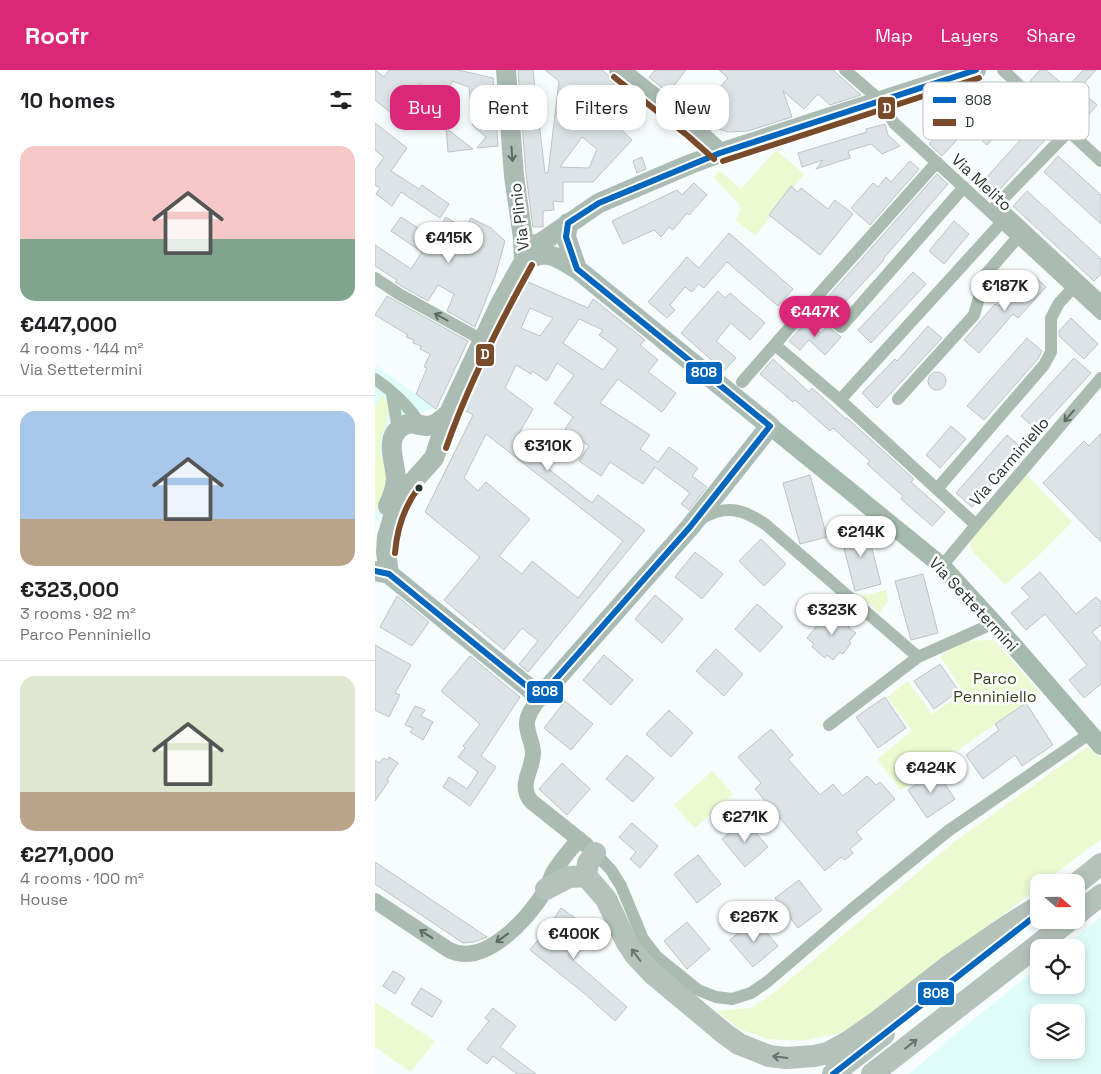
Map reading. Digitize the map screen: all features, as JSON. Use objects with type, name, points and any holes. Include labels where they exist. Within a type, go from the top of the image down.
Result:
[{"type":"highway","points":[[587,846],[586,876],[606,899],[627,943],[635,955],[653,974],[739,1044],[763,1054],[786,1058],[828,1053],[848,1042],[950,965],[1030,912]]},
{"type":"highway","points":[[1085,877],[1101,864]]},
{"type":"highway","points":[[546,889],[569,877],[586,876]]},
{"type":"highway","points":[[1085,908],[1101,895]]},
{"type":"highway","points":[[833,1074],[1030,920]]},
{"type":"highway","points":[[872,1074],[1058,929]]},
{"type":"main road","name":"Via Plinio","points":[[382,572],[387,537],[395,510],[403,494],[434,454],[449,413],[511,282],[524,261],[523,238],[514,176],[506,70]]},
{"type":"main road","points":[[619,70],[720,152]]},
{"type":"main road","points":[[938,82],[976,70]]},
{"type":"main road","points":[[523,238],[527,243],[533,245],[548,239],[568,223],[599,203],[720,152],[923,87]]},
{"type":"main road","points":[[568,223],[566,237],[577,269]]},
{"type":"main road","name":"Via Settetermini","points":[[524,261],[535,255],[544,254],[554,256],[577,269],[927,552],[994,623],[1101,746]]},
{"type":"main road","points":[[375,535],[396,481],[394,457],[391,450],[393,435],[398,429],[412,423],[435,424],[449,413]]},
{"type":"main road","points":[[382,572],[540,697],[691,527],[770,426]]},
{"type":"street","name":"Via Melito","points":[[845,70],[880,100],[894,123],[964,187],[994,208],[1002,222],[1101,314]]},
{"type":"street","points":[[1003,70],[1016,82]]},
{"type":"street","points":[[1060,140],[994,208],[1101,301]]},
{"type":"street","points":[[1079,140],[1101,161]]},
{"type":"street","points":[[742,382],[937,162]]},
{"type":"street","points":[[813,302],[841,327],[964,187]]},
{"type":"street","points":[[840,400],[1002,222]]},
{"type":"street","points":[[898,399],[974,315],[986,274],[1018,237]]},
{"type":"street","points":[[375,278],[399,294],[484,341]]},
{"type":"street","points":[[937,489],[1044,365],[1051,352],[1051,318],[1059,303],[1073,288]]},
{"type":"street","points":[[775,345],[840,400],[975,525]]},
{"type":"street","name":"Via Carminiello","points":[[942,566],[1101,378]]},
{"type":"street","points":[[375,379],[423,424]]},
{"type":"street","points":[[393,394],[398,429]]},
{"type":"street","points":[[691,527],[711,513],[723,510],[736,510],[751,514],[765,524],[918,657]]},
{"type":"street","points":[[829,725],[918,657],[994,623]]},
{"type":"street","points":[[540,697],[529,714],[527,722],[533,754],[526,778],[525,794],[532,802],[587,846],[611,870],[621,886],[643,939],[657,957],[698,990],[715,997],[732,999],[751,993],[767,982],[947,831],[1089,734]]},
{"type":"street","points":[[375,901],[449,950],[469,955],[491,946],[508,934],[529,912],[546,889],[553,874],[587,846]]},
{"type":"shaded area","points":[[375,365],[436,408],[389,422],[385,432],[389,497],[375,526]]},
{"type":"shaded area","points":[[1101,917],[1101,1074],[909,1074],[1030,974],[1030,994],[1085,994],[1085,939],[1073,939]]},
{"type":"green space","points":[[776,150],[804,174],[755,236],[736,220],[740,211],[739,204],[714,178],[718,172],[721,172],[741,189]]},
{"type":"green space","points":[[383,395],[388,411],[380,449],[388,471],[389,483],[375,512],[375,406]]},
{"type":"green space","points":[[1025,473],[1072,522],[1037,557],[1005,585],[974,553],[970,540]]},
{"type":"green space","points":[[886,590],[888,601],[880,613],[861,596]]},
{"type":"green space","name":"Parco Penniniello","points":[[994,640],[1040,693],[901,790],[877,759],[912,731],[887,697],[908,681],[932,714],[964,692],[940,656],[965,641]]},
{"type":"green space","points":[[1087,747],[1101,758],[1101,839],[1055,874],[1030,874],[1030,894],[884,1006],[844,1032],[802,1041],[768,1039],[739,1029],[717,1011],[751,1008],[775,992],[954,842]]},
{"type":"green space","points":[[712,771],[733,794],[695,828],[674,805]]},
{"type":"green space","points":[[375,1002],[435,1041],[411,1072],[375,1047]]},
{"type":"building","points":[[375,70],[384,77],[389,70],[458,70],[493,78],[494,85],[470,85],[470,97],[469,87],[452,81],[451,85],[422,85],[419,83],[418,85],[390,85],[390,112],[375,100]]},
{"type":"building","points":[[518,70],[533,70],[535,85],[519,85]]},
{"type":"building","points":[[545,70],[602,70],[620,85],[559,85],[559,81]]},
{"type":"building","points":[[655,70],[686,70],[674,85],[658,85],[649,77]]},
{"type":"building","points":[[719,70],[833,70],[861,95],[830,105],[818,94],[804,109],[783,91],[792,117],[748,131],[728,132],[722,130],[729,130],[729,85],[722,85],[728,78]]},
{"type":"building","points":[[1040,70],[1046,70],[1060,82],[1031,82]]},
{"type":"building","points":[[1083,70],[1096,70],[1085,82],[1072,82]]},
{"type":"building","points":[[557,98],[557,130],[622,130],[632,140],[593,182],[563,182],[563,202],[553,201],[554,210],[543,211],[543,227],[533,227],[523,130],[540,130],[545,173],[548,173]],"holes":[[[582,137],[597,149],[589,168],[560,167]]]},
{"type":"building","points":[[1089,98],[1097,105],[1089,114]]},
{"type":"building","points":[[375,123],[407,148],[391,171],[419,189],[422,185],[449,204],[440,218],[401,192],[392,206],[376,194],[380,188],[375,185],[375,170],[384,157],[375,150]]},
{"type":"building","points":[[885,124],[888,135],[900,146],[882,154],[871,144],[848,151],[850,158],[816,169],[823,160],[802,167],[798,153],[867,132],[866,129]]},
{"type":"building","points":[[446,130],[473,149],[448,152]]},
{"type":"building","points":[[478,130],[497,130],[498,146],[477,148],[486,137]]},
{"type":"building","points":[[933,140],[957,140],[942,156],[929,144]]},
{"type":"building","points":[[981,140],[991,140],[987,145]]},
{"type":"building","points":[[1020,140],[1045,140],[990,200],[977,188]]},
{"type":"building","points":[[1058,156],[1101,195],[1101,224],[1044,172]]},
{"type":"building","points":[[642,157],[646,169],[637,173],[633,161]]},
{"type":"building","points":[[910,161],[919,169],[870,225],[851,208],[873,183],[878,187],[886,177],[891,182]]},
{"type":"building","points":[[937,174],[948,184],[884,260],[838,310],[826,299]]},
{"type":"building","points":[[694,183],[707,195],[689,215],[687,213],[673,230],[669,227],[661,237],[654,230],[623,244],[612,221],[677,190],[682,195]]},
{"type":"building","points":[[791,186],[798,192],[801,188],[828,209],[835,200],[853,214],[820,255],[769,215]]},
{"type":"building","points":[[1027,191],[1101,259],[1101,274],[1094,281],[1013,206]]},
{"type":"building","points":[[401,217],[433,238],[446,217],[465,229],[471,218],[491,228],[505,241],[495,277],[475,327],[447,311],[454,294],[438,285],[428,301],[395,282],[397,280],[375,266],[375,245],[411,269],[422,252],[391,231]]},
{"type":"building","points":[[954,221],[969,234],[944,264],[929,251]]},
{"type":"building","points":[[729,233],[793,289],[778,306],[727,262],[704,288],[699,284],[692,292],[685,287],[670,305],[675,310],[667,318],[648,302],[687,257],[699,268]]},
{"type":"building","points":[[913,272],[926,284],[871,343],[858,330]]},
{"type":"building","points":[[1030,272],[1046,287],[1018,318],[1013,314],[979,353],[964,340],[995,304],[999,306]]},
{"type":"building","points":[[526,281],[588,308],[593,299],[645,340],[640,345],[658,360],[648,372],[676,393],[662,412],[618,379],[600,403],[650,435],[640,449],[658,462],[669,447],[698,468],[692,476],[707,487],[689,510],[681,504],[690,493],[655,467],[643,484],[610,462],[601,476],[579,461],[589,446],[565,429],[573,417],[554,403],[574,375],[557,363],[547,381],[532,371],[531,374],[516,365],[505,388],[533,409],[514,442],[592,503],[598,495],[645,530],[528,672],[519,664],[538,641],[522,628],[504,650],[444,600],[480,557],[425,512],[473,415],[464,410]],"holes":[[[530,308],[553,318],[540,336],[521,328]],[[579,319],[603,330],[599,335],[618,349],[603,370],[563,343]],[[486,434],[623,541],[578,598],[532,561],[522,574],[499,556],[530,519],[486,482],[478,491],[464,478]]]},
{"type":"building","points":[[718,291],[725,298],[730,293],[765,323],[750,340],[731,323],[716,341],[736,358],[724,371],[681,333]]},
{"type":"building","points":[[387,296],[468,341],[436,409],[416,394],[427,368],[424,367],[430,354],[420,349],[421,346],[413,343],[414,340],[406,337],[408,335],[375,315]]},
{"type":"building","points":[[1071,318],[1098,344],[1084,359],[1059,336],[1059,331]]},
{"type":"building","points":[[807,321],[821,333],[827,326],[841,337],[825,355],[809,340],[800,350],[789,341]]},
{"type":"building","points":[[928,326],[942,338],[877,408],[862,393],[895,359],[897,361]]},
{"type":"building","points":[[1027,338],[1042,351],[1038,359],[984,420],[967,406]]},
{"type":"building","points":[[1074,358],[1091,373],[1038,431],[1021,416]]},
{"type":"building","points":[[773,359],[809,392],[812,388],[914,479],[911,482],[945,512],[932,526],[901,499],[903,496],[867,464],[870,461],[833,428],[830,431],[795,400],[793,402],[760,374]]},
{"type":"building","points":[[937,372],[943,375],[946,381],[943,387],[937,390],[931,387],[928,381],[931,375]]},
{"type":"building","points":[[951,426],[966,439],[940,468],[926,455]]},
{"type":"building","points":[[1101,433],[1101,542],[1043,483],[1084,441],[1089,446]]},
{"type":"building","points":[[1007,435],[1023,449],[972,507],[956,493]]},
{"type":"building","points":[[810,475],[827,537],[800,544],[783,483]]},
{"type":"building","points":[[866,526],[881,584],[855,591],[840,533]]},
{"type":"building","points":[[761,539],[786,564],[764,586],[739,561]]},
{"type":"building","points":[[695,552],[723,574],[702,599],[675,577]]},
{"type":"building","points":[[1040,572],[1076,614],[1096,597],[1101,602],[1101,625],[1092,632],[1101,643],[1101,684],[1084,698],[1069,680],[1087,665],[1045,614],[1026,630],[1011,613],[1030,597],[1021,588]]},
{"type":"building","points":[[923,574],[938,633],[911,640],[895,581]]},
{"type":"building","points":[[655,595],[683,619],[662,643],[635,619]]},
{"type":"building","points":[[397,596],[429,622],[412,646],[380,627]]},
{"type":"building","points":[[757,604],[783,627],[760,652],[735,629]]},
{"type":"building","points":[[830,610],[838,617],[840,615],[850,624],[848,627],[856,633],[849,641],[851,643],[843,654],[840,652],[833,660],[827,655],[825,658],[812,647],[814,644],[807,638]]},
{"type":"building","points":[[375,645],[411,665],[395,693],[400,695],[389,717],[375,710]]},
{"type":"building","points":[[716,649],[743,674],[724,696],[696,671]]},
{"type":"building","points":[[604,655],[633,680],[611,705],[583,680]]},
{"type":"building","points":[[470,656],[520,697],[481,756],[496,767],[470,806],[443,787],[449,777],[467,789],[478,772],[458,757],[465,748],[463,746],[480,724],[441,691]]},
{"type":"building","points":[[940,664],[959,691],[934,709],[914,681]]},
{"type":"building","points":[[885,697],[906,728],[878,748],[856,717]]},
{"type":"building","points":[[565,701],[593,724],[571,750],[544,728]]},
{"type":"building","points":[[1026,703],[1053,745],[1022,766],[1015,755],[983,779],[966,755],[999,730],[995,724]]},
{"type":"building","points":[[415,706],[425,710],[421,716],[433,722],[423,740],[410,732],[413,728],[405,725]]},
{"type":"building","points":[[669,710],[693,733],[671,757],[646,734]]},
{"type":"building","points":[[771,729],[793,755],[788,759],[820,795],[833,784],[843,796],[867,776],[876,785],[880,782],[895,799],[856,832],[862,839],[850,849],[853,853],[845,860],[841,857],[825,871],[755,789],[761,783],[738,757]]},
{"type":"building","points":[[627,755],[654,778],[633,802],[606,779]]},
{"type":"building","points":[[389,757],[398,763],[387,780],[389,781],[375,801],[375,760],[379,763],[383,758],[388,760]]},
{"type":"building","points":[[562,763],[590,789],[567,815],[539,789]]},
{"type":"building","points":[[936,771],[955,799],[927,818],[908,790]]},
{"type":"building","points":[[745,820],[768,847],[745,867],[722,839]]},
{"type":"building","points":[[632,823],[658,846],[640,868],[630,859],[636,852],[619,837]]},
{"type":"building","points":[[698,855],[721,884],[697,903],[674,874]]},
{"type":"building","points":[[375,862],[487,937],[474,942],[463,943],[375,884]]},
{"type":"building","points":[[799,880],[822,910],[798,928],[775,898]]},
{"type":"building","points":[[561,908],[594,931],[573,960],[627,1007],[615,1021],[584,993],[530,950]]},
{"type":"building","points":[[755,919],[778,946],[753,967],[730,940]]},
{"type":"building","points":[[687,922],[710,949],[687,969],[664,941]]},
{"type":"building","points":[[393,971],[405,978],[395,994],[383,986]]},
{"type":"building","points":[[421,988],[442,1001],[432,1017],[411,1004]]},
{"type":"building","points":[[493,1008],[516,1026],[500,1047],[536,1074],[517,1074],[493,1056],[487,1064],[467,1049],[489,1021],[485,1018]]},
{"type":"transit line","name":"808","points":[[939,82],[976,70]]},
{"type":"transit line","name":"D","points":[[614,77],[714,159]]},
{"type":"transit line","name":"D","points":[[967,82],[979,78]]},
{"type":"transit line","name":"808","points":[[375,571],[389,574],[540,697],[690,527],[770,426],[577,269],[566,237],[568,223],[599,203],[720,153],[923,87]]},
{"type":"transit line","name":"D","points":[[723,161],[923,96]]},
{"type":"transit line","name":"D","points":[[446,448],[464,401],[485,355],[532,265]]},
{"type":"transit line","name":"D","points":[[395,553],[397,535],[402,518],[420,486]]},
{"type":"transit line","name":"808","points":[[833,1074],[1030,920]]}]
